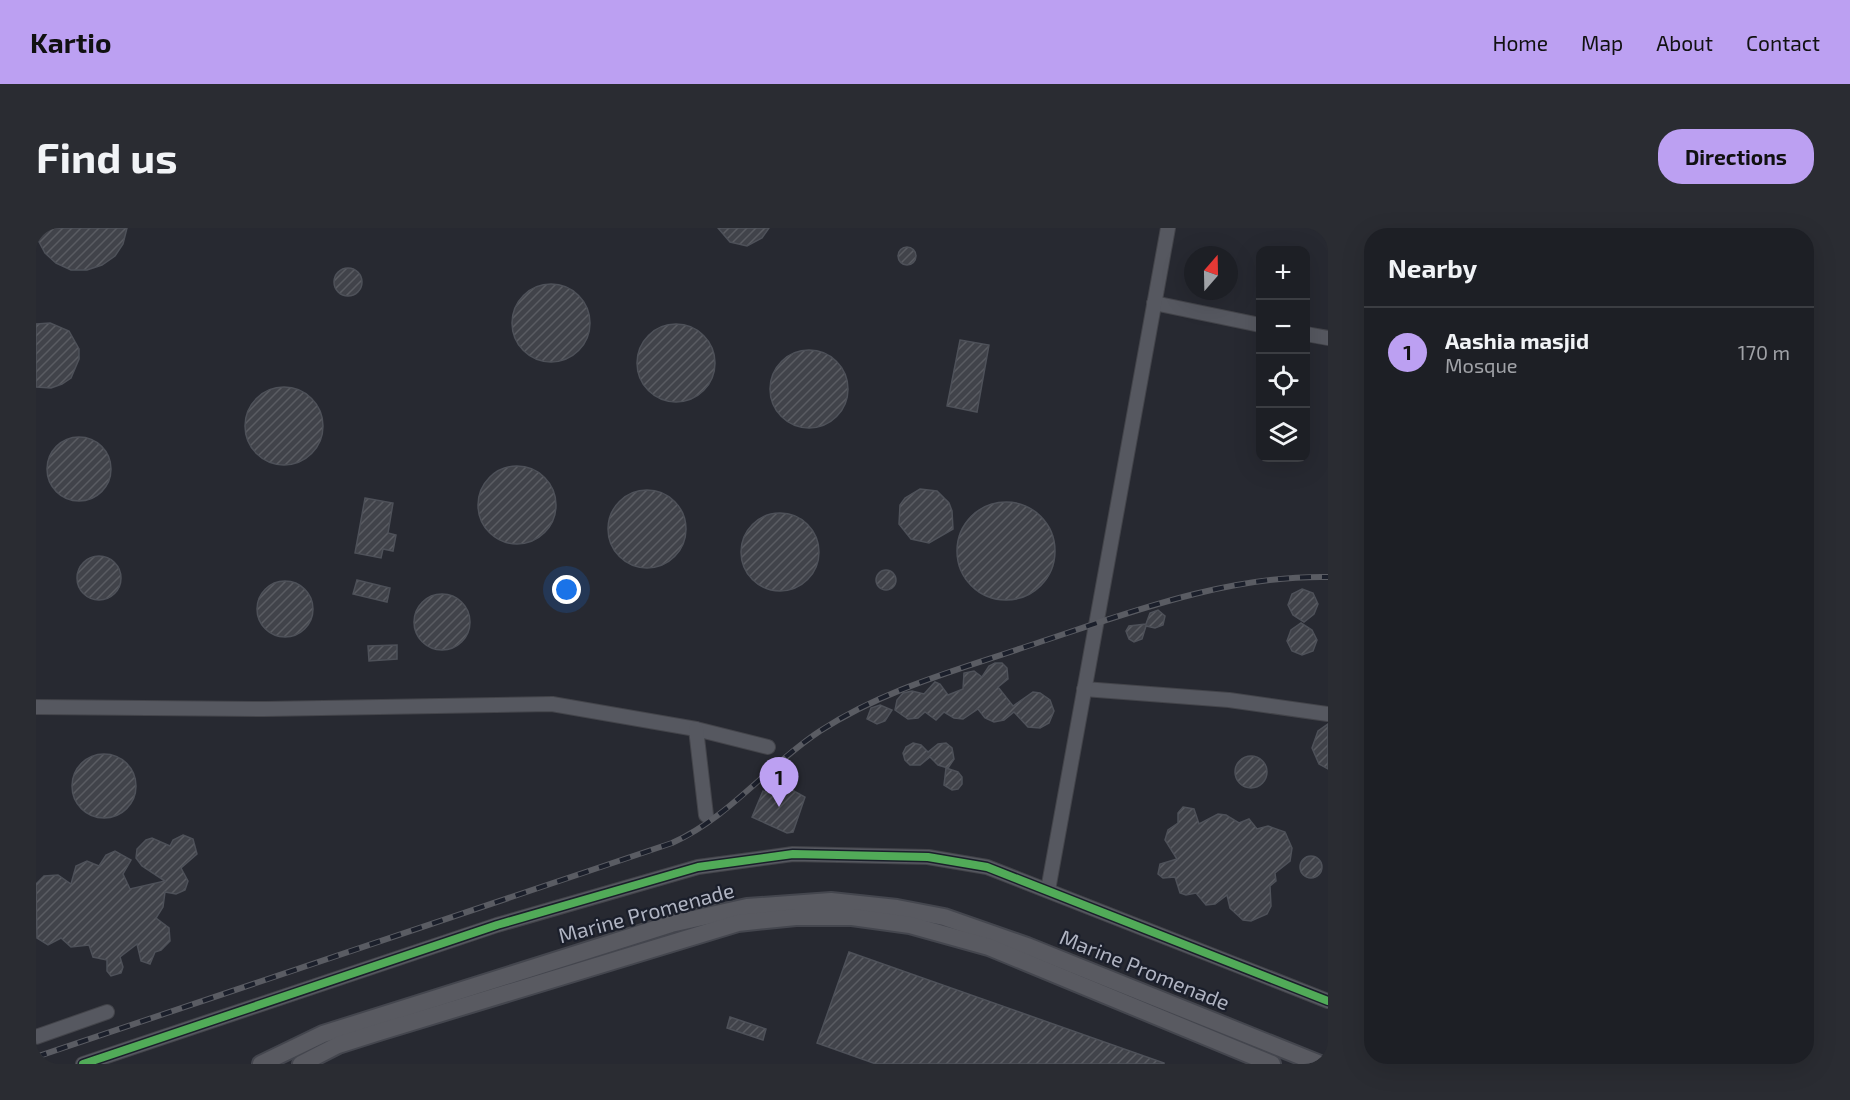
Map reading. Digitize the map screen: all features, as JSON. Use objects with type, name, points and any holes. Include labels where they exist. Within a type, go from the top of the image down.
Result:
[{"type":"main road","name":"Marine Promenade","points":[[261,1064],[323,1034],[671,924],[747,908],[831,901],[897,908],[944,917],[1027,946],[1320,1064]]},
{"type":"main road","name":"Marine Promenade","points":[[301,1064],[338,1045],[738,923],[807,917],[852,917],[910,925],[989,947],[1272,1064]]},
{"type":"street","points":[[1048,890],[1168,228]]},
{"type":"street","points":[[1154,303],[1256,324]]},
{"type":"street","points":[[1310,335],[1328,338]]},
{"type":"street","points":[[1084,689],[1229,700],[1328,714]]},
{"type":"street","points":[[36,706],[266,709],[552,704],[696,729],[768,747]]},
{"type":"street","points":[[696,729],[706,815]]},
{"type":"street","points":[[83,1064],[497,925],[698,867],[793,854],[928,857],[987,867],[1328,1001]]},
{"type":"street","points":[[36,1037],[107,1012]]},
{"type":"building","points":[[36,228],[127,228],[123,244],[115,256],[102,265],[87,270],[71,270],[56,263],[45,253],[37,238]]},
{"type":"building","points":[[718,228],[769,228],[762,238],[747,246],[730,242]]},
{"type":"building","points":[[907,247],[913,250],[916,256],[913,262],[907,265],[901,262],[898,256],[901,250]]},
{"type":"building","points":[[348,268],[358,272],[362,282],[358,292],[348,296],[338,292],[334,282],[338,272]]},
{"type":"building","points":[[551,284],[566,287],[579,295],[587,308],[590,323],[587,338],[579,351],[566,359],[551,362],[536,359],[523,351],[515,338],[512,323],[515,308],[523,295],[536,287]]},
{"type":"building","points":[[50,323],[69,331],[79,349],[79,359],[71,378],[62,384],[51,388],[36,387],[36,324]]},
{"type":"building","points":[[676,324],[691,327],[704,335],[712,348],[715,363],[712,378],[704,391],[691,399],[676,402],[661,399],[648,391],[640,378],[637,363],[640,348],[648,335],[661,327]]},
{"type":"building","points":[[960,340],[989,345],[977,412],[947,406]]},
{"type":"building","points":[[809,350],[824,353],[837,361],[845,374],[848,389],[845,404],[837,417],[824,425],[809,428],[794,425],[781,417],[773,404],[770,389],[773,374],[781,361],[794,353]]},
{"type":"building","points":[[276,387],[292,387],[306,393],[317,404],[323,418],[323,434],[317,448],[306,459],[292,465],[276,465],[262,459],[251,448],[245,434],[245,418],[251,404],[262,393]]},
{"type":"building","points":[[73,437],[85,437],[102,446],[109,457],[111,469],[109,481],[102,492],[85,501],[73,501],[61,496],[52,487],[47,475],[47,463],[52,451],[61,442]]},
{"type":"building","points":[[517,466],[532,469],[545,477],[553,490],[556,505],[553,520],[545,533],[532,541],[517,544],[502,541],[489,533],[481,520],[478,505],[481,490],[489,477],[502,469]]},
{"type":"building","points":[[920,489],[937,491],[949,503],[952,511],[953,529],[929,543],[911,539],[899,524],[900,505],[905,498]]},
{"type":"building","points":[[647,490],[662,493],[675,501],[683,514],[686,529],[683,544],[675,557],[662,565],[647,568],[632,565],[619,557],[611,544],[608,529],[611,514],[619,501],[632,493]]},
{"type":"building","points":[[365,498],[393,503],[388,533],[396,535],[393,551],[383,549],[381,558],[355,553]]},
{"type":"building","points":[[1006,502],[1025,506],[1041,516],[1051,532],[1055,551],[1051,570],[1041,586],[1025,596],[1006,600],[987,596],[971,586],[961,570],[957,551],[961,532],[971,516],[987,506]]},
{"type":"building","points":[[780,513],[795,516],[808,524],[816,537],[819,552],[816,567],[808,580],[795,588],[780,591],[765,588],[752,580],[744,567],[741,552],[744,537],[752,524],[765,516]]},
{"type":"building","points":[[99,556],[115,562],[121,578],[115,594],[99,600],[83,594],[77,578],[83,562]]},
{"type":"building","points":[[886,570],[893,573],[896,580],[893,587],[886,590],[879,587],[876,580],[879,573]]},
{"type":"building","points":[[357,580],[390,588],[387,602],[353,594]]},
{"type":"building","points":[[280,581],[290,581],[305,589],[311,598],[313,609],[311,620],[305,629],[290,637],[280,637],[269,632],[262,625],[257,614],[257,604],[262,593],[269,586]]},
{"type":"building","points":[[1302,589],[1313,593],[1318,604],[1314,614],[1304,622],[1293,615],[1288,605],[1292,594]]},
{"type":"building","points":[[437,594],[447,594],[462,602],[468,611],[470,622],[468,633],[462,642],[447,650],[437,650],[426,645],[419,638],[414,627],[414,617],[419,606],[426,599]]},
{"type":"building","points":[[1158,610],[1165,616],[1163,625],[1155,628],[1146,626],[1142,639],[1134,642],[1129,639],[1126,631],[1129,626],[1146,624],[1150,613]]},
{"type":"building","points":[[1301,623],[1312,630],[1317,640],[1313,651],[1302,655],[1292,651],[1287,641],[1291,630]]},
{"type":"building","points":[[397,645],[397,659],[369,661],[368,646]]},
{"type":"building","points":[[1002,663],[1007,668],[1008,679],[998,687],[1013,706],[1033,692],[1040,693],[1050,700],[1054,711],[1049,723],[1040,728],[1028,727],[1014,712],[1004,720],[994,722],[985,718],[978,709],[963,719],[954,718],[944,712],[936,720],[925,712],[918,718],[908,719],[895,710],[897,700],[903,693],[912,691],[924,694],[935,682],[940,684],[948,695],[963,689],[964,673],[974,671],[982,677],[989,666]]},
{"type":"building","points":[[880,705],[892,710],[885,721],[877,724],[867,719],[871,708]]},
{"type":"building","points":[[1328,724],[1328,769],[1319,764],[1312,748],[1318,731]]},
{"type":"building","points":[[913,743],[921,745],[928,752],[938,744],[946,743],[952,748],[954,759],[948,768],[938,765],[930,757],[920,765],[910,765],[903,753],[906,747]]},
{"type":"building","points":[[98,754],[110,754],[127,763],[134,774],[136,786],[134,798],[127,809],[110,818],[98,818],[86,813],[77,804],[72,792],[72,780],[77,768],[86,759]]},
{"type":"building","points":[[1251,756],[1262,761],[1267,772],[1262,783],[1251,788],[1240,783],[1235,772],[1240,761]]},
{"type":"building","points":[[946,768],[958,772],[962,777],[962,784],[958,789],[952,790],[944,785]]},
{"type":"building","points":[[778,775],[794,781],[792,790],[805,797],[793,832],[787,833],[752,817],[763,791],[768,793],[774,777]]},
{"type":"building","points":[[1183,807],[1194,809],[1199,824],[1218,814],[1226,815],[1239,823],[1249,819],[1257,829],[1268,826],[1285,832],[1292,848],[1290,861],[1275,873],[1276,881],[1270,886],[1271,906],[1267,914],[1251,921],[1243,920],[1230,908],[1227,895],[1215,904],[1206,905],[1196,893],[1186,895],[1180,893],[1175,877],[1163,878],[1158,874],[1160,864],[1177,859],[1165,840],[1168,830],[1178,823],[1178,813]]},
{"type":"building","points":[[183,835],[193,839],[197,854],[181,868],[188,881],[185,890],[176,894],[165,892],[163,907],[156,918],[169,928],[170,941],[161,950],[155,952],[150,964],[141,961],[137,944],[120,957],[123,967],[121,973],[111,976],[107,971],[107,960],[93,957],[89,945],[71,947],[61,938],[48,945],[37,938],[36,884],[44,876],[58,875],[71,884],[76,866],[87,861],[99,866],[106,855],[115,851],[131,860],[123,874],[130,889],[165,881],[142,866],[136,858],[137,849],[146,840],[152,838],[170,846],[173,840]]},
{"type":"building","points":[[1311,856],[1319,859],[1322,867],[1319,875],[1311,878],[1303,875],[1300,867],[1303,859]]},
{"type":"building","points":[[849,952],[1164,1064],[876,1064],[817,1043]]},
{"type":"building","points":[[730,1017],[766,1029],[763,1040],[727,1028]]},
{"type":"railway","points":[[36,1057],[672,843],[693,832],[731,805],[783,759],[820,731],[869,704],[946,673],[1174,599],[1251,583],[1289,578],[1328,577]]},
{"type":"cycle path","points":[[83,1064],[497,925],[698,867],[793,854],[928,857],[987,867],[1328,1001]]},
{"type":"place","name":"Aashia masjid","points":[[779,807]]}]
